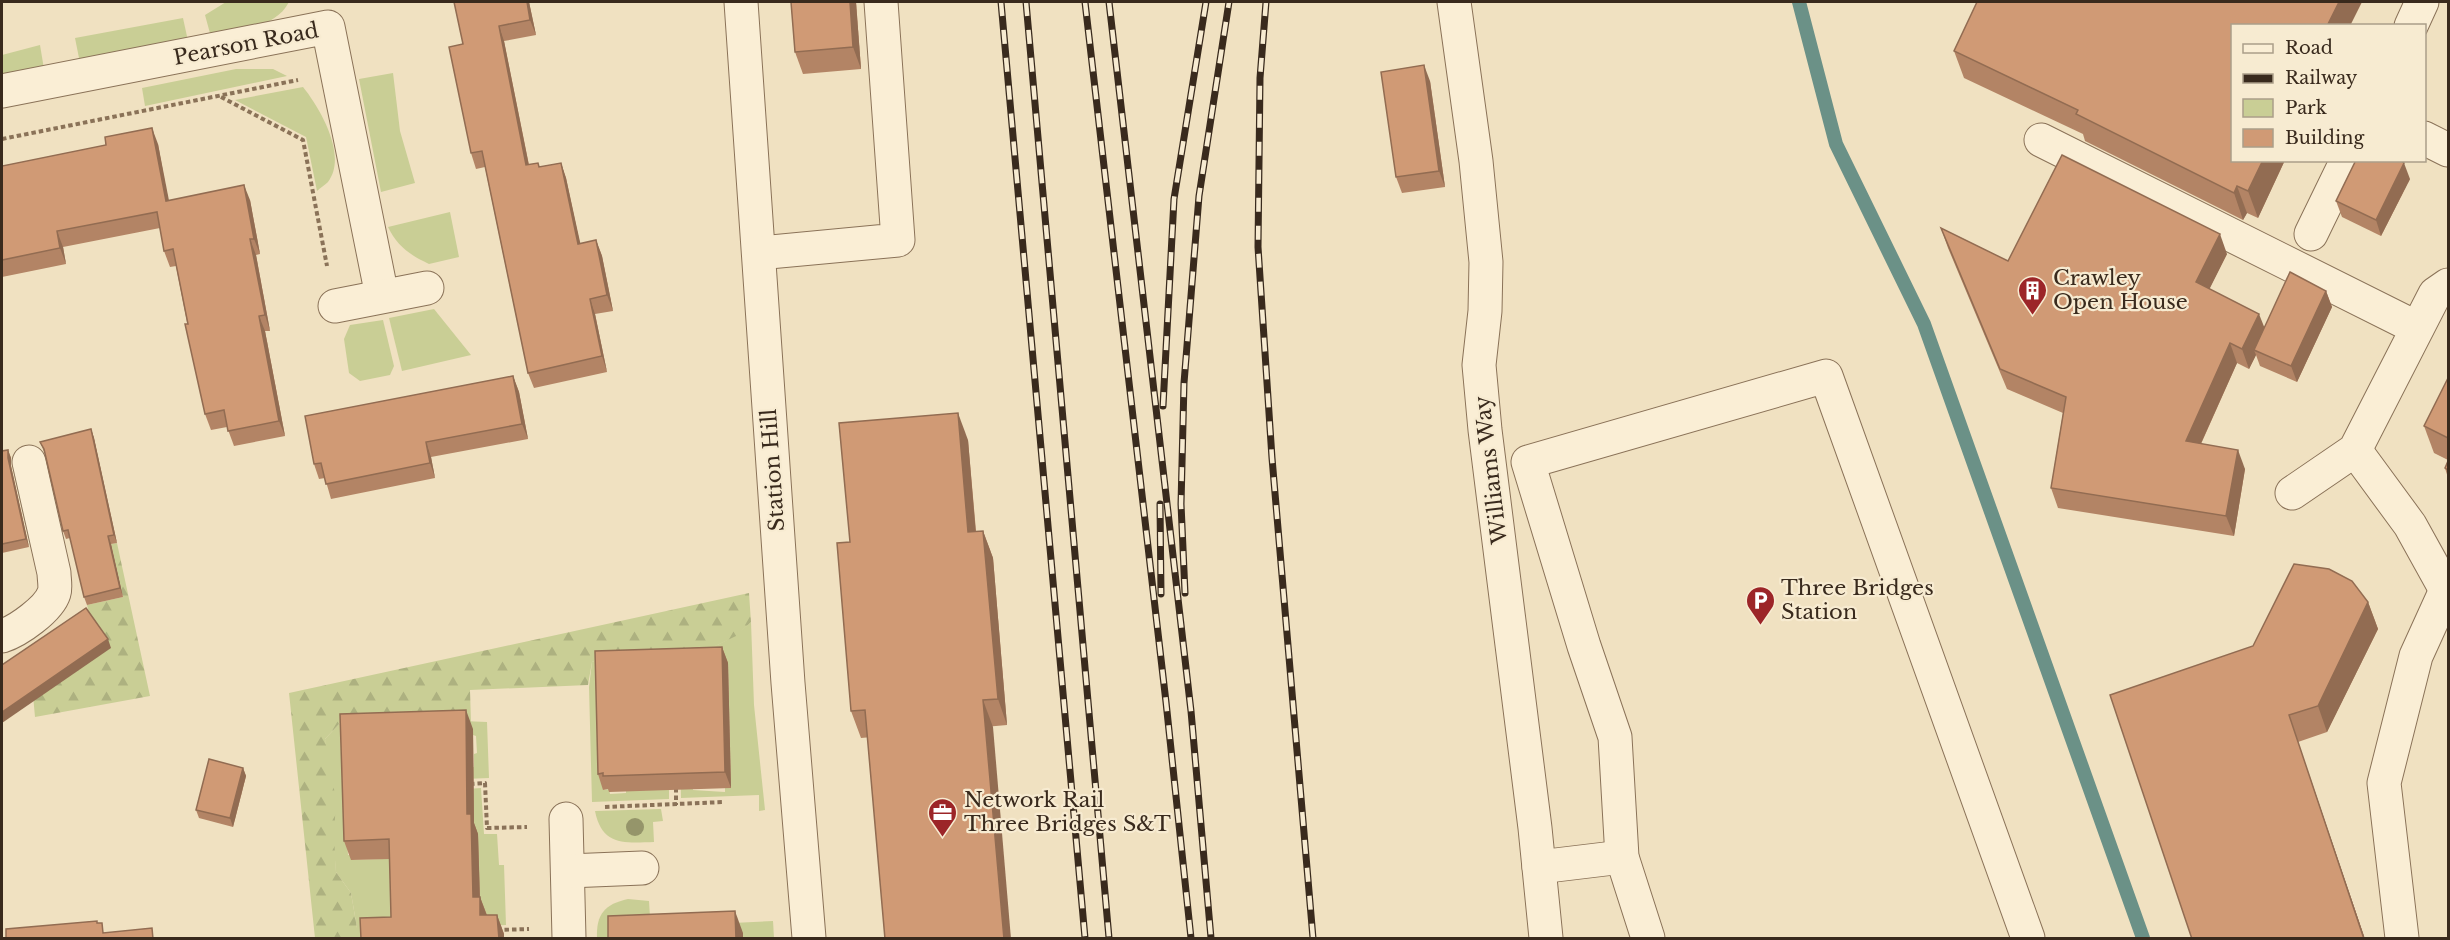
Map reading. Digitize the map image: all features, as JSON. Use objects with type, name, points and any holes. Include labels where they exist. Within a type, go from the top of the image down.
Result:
[{"type":"street","name":"Station Hill","points":[[741,2],[788,683],[809,939]]},
{"type":"street","points":[[759,254],[898,240],[881,2]]},
{"type":"street","name":"Williams Way","points":[[1454,2],[1476,161],[1486,262],[1485,311],[1479,365],[1485,430],[1546,939]]},
{"type":"street","points":[[2412,24],[2422,2]]},
{"type":"street","name":"Pearson Road","points":[[2,91],[325,14],[382,296]]},
{"type":"street","points":[[2426,139],[2448,150]]},
{"type":"street","points":[[2041,140],[2417,328]]},
{"type":"street","points":[[2311,234],[2347,162]]},
{"type":"street","points":[[2292,493],[2355,450],[2435,294],[2448,285]]},
{"type":"street","points":[[335,306],[428,288]]},
{"type":"street","points":[[1648,939],[1622,857],[1615,736],[1584,646],[1528,462],[1826,376],[2028,939]]},
{"type":"street","points":[[2355,450],[2410,525],[2447,590],[2416,656],[2384,783],[2402,939]]},
{"type":"street","points":[[2,636],[10,633],[46,607],[55,591],[54,573],[29,462]]},
{"type":"street","points":[[566,822],[569,939]]},
{"type":"street","points":[[1539,867],[1622,857]]},
{"type":"street","points":[[568,871],[642,868]]},
{"type":"path","points":[[2,139],[336,72]]},
{"type":"path","points":[[220,96],[303,140],[335,306]]},
{"type":"path","points":[[465,784],[485,783],[487,828],[566,822]]},
{"type":"path","points":[[676,783],[676,805]]},
{"type":"path","points":[[598,807],[724,802]]},
{"type":"green space","points":[[226,2],[289,2],[275,18],[265,23],[211,37],[205,15]]},
{"type":"green space","points":[[183,18],[188,41],[80,63],[75,38]]},
{"type":"green space","points":[[40,45],[44,69],[2,78],[2,55]]},
{"type":"green space","points":[[236,69],[273,69],[287,76],[145,106],[142,88]]},
{"type":"green space","points":[[393,73],[400,131],[415,183],[381,192],[359,79]]},
{"type":"green space","points":[[303,87],[324,119],[335,159],[328,182],[317,191],[306,137],[235,100]]},
{"type":"green space","points":[[450,212],[459,257],[429,264],[405,249],[388,227]]},
{"type":"green space","points":[[434,309],[471,355],[402,371],[389,318]]},
{"type":"green space","points":[[383,320],[394,366],[390,375],[360,381],[349,373],[344,339],[350,325]]},
{"type":"green space","points":[[117,543],[150,696],[35,717],[33,695],[90,617],[87,605],[123,597],[111,544]]},
{"type":"green space","points":[[749,593],[751,622],[736,636],[709,649],[605,656],[592,662],[588,685],[470,690],[471,723],[366,717],[340,723],[325,739],[336,800],[334,836],[336,872],[351,893],[357,938],[315,938],[289,693]]},
{"type":"green space","points":[[751,622],[754,705],[765,810],[759,811],[759,795],[681,798],[680,756],[692,755],[693,790],[725,792],[725,788],[731,788],[728,664],[722,663],[722,660],[705,660],[704,664],[690,664],[690,677],[639,679],[639,667],[625,666],[624,663],[606,663],[606,667],[601,667],[603,790],[609,789],[610,794],[626,793],[626,789],[640,789],[640,758],[650,757],[651,752],[669,751],[669,799],[592,802],[589,687],[592,662],[613,655],[679,655],[699,651],[727,640]]},
{"type":"green space","points":[[366,717],[487,722],[489,778],[440,780],[440,769],[474,767],[474,754],[477,753],[476,736],[473,735],[347,836],[348,855],[351,855],[352,860],[474,856],[478,851],[478,834],[436,791],[481,788],[484,834],[497,834],[499,865],[504,865],[506,925],[488,926],[397,912],[367,938],[357,938],[351,893],[336,872],[325,739],[340,723]]},
{"type":"green space","points":[[661,809],[663,821],[653,822],[654,842],[616,840],[603,831],[595,811]]},
{"type":"green space","points":[[628,899],[649,901],[651,932],[616,938],[597,938],[600,916],[608,907]]},
{"type":"green space","points":[[773,921],[774,938],[743,938],[670,926]]},
{"type":"building","points":[[454,2],[527,2],[530,20],[499,26],[526,165],[538,163],[539,167],[561,163],[578,244],[596,240],[607,295],[590,299],[602,356],[528,373],[482,151],[471,153],[449,47],[463,44]]},
{"type":"building","points":[[791,2],[850,2],[853,47],[795,52]]},
{"type":"building","points":[[1977,2],[2339,2],[2328,24],[2231,24],[2231,162],[2262,162],[2248,191],[2237,186],[2234,193],[2076,114],[2078,110],[1954,51]]},
{"type":"building","points":[[1424,65],[1439,171],[1396,177],[1381,72]]},
{"type":"building","points":[[152,128],[166,201],[244,185],[254,239],[250,239],[265,315],[259,316],[279,421],[228,431],[224,410],[205,414],[185,324],[188,324],[173,249],[164,251],[157,212],[57,231],[60,248],[2,260],[2,166],[106,145],[105,137]]},
{"type":"building","points":[[2062,155],[2220,234],[2196,282],[2259,314],[2242,349],[2230,343],[2186,441],[2238,450],[2226,516],[2051,488],[2066,397],[2000,369],[1941,228],[2008,261]]},
{"type":"building","points":[[2355,162],[2404,163],[2376,220],[2336,201]]},
{"type":"building","points":[[2290,272],[2326,291],[2291,366],[2254,350]]},
{"type":"building","points":[[513,376],[522,424],[426,442],[430,463],[326,484],[321,463],[314,464],[305,416]]},
{"type":"building","points":[[2448,378],[2448,438],[2424,426]]},
{"type":"building","points":[[958,413],[968,532],[983,531],[998,699],[983,700],[1004,939],[885,939],[865,710],[851,711],[837,543],[850,542],[839,423]]},
{"type":"building","points":[[91,429],[114,535],[108,536],[120,588],[84,597],[68,530],[63,531],[44,449],[40,442]]},
{"type":"building","points":[[8,450],[26,539],[2,544],[2,451]]},
{"type":"building","points":[[2294,564],[2329,569],[2352,581],[2368,602],[2318,706],[2289,715],[2364,939],[2192,939],[2110,695],[2253,646]]},
{"type":"building","points":[[86,608],[108,639],[2,712],[2,665]]},
{"type":"building","points":[[722,647],[725,772],[603,776],[603,773],[598,774],[595,651]]},
{"type":"building","points":[[466,710],[467,814],[471,814],[473,897],[480,897],[480,915],[497,915],[499,939],[361,939],[360,918],[391,917],[389,839],[344,841],[340,714]]},
{"type":"building","points":[[209,759],[243,768],[230,818],[196,810]]},
{"type":"building","points":[[735,911],[736,939],[608,939],[608,916]]},
{"type":"building","points":[[97,921],[97,923],[102,923],[103,933],[152,928],[153,939],[6,939],[6,929]]},
{"type":"waterway","points":[[1799,2],[1836,144],[1924,324],[2143,938]]},
{"type":"railway","points":[[1001,2],[1085,938]]},
{"type":"railway","points":[[1026,2],[1109,938]]},
{"type":"railway","points":[[1085,2],[1191,938]]},
{"type":"railway","points":[[1109,2],[1191,711],[1211,938]]},
{"type":"railway","points":[[1163,406],[1174,199],[1206,2]]},
{"type":"railway","points":[[1185,593],[1181,504],[1184,383],[1199,196],[1229,2]]},
{"type":"railway","points":[[1266,2],[1260,78],[1258,247],[1272,458],[1313,938]]},
{"type":"railway","points":[[1160,504],[1161,594]]},
{"type":"place","name":"Crawley Open House","points":[[2032,316]]},
{"type":"place","name":"Three Bridges Station","points":[[1760,626]]},
{"type":"place","name":"Network Rail Three Bridges S&T","points":[[943,838]]}]
